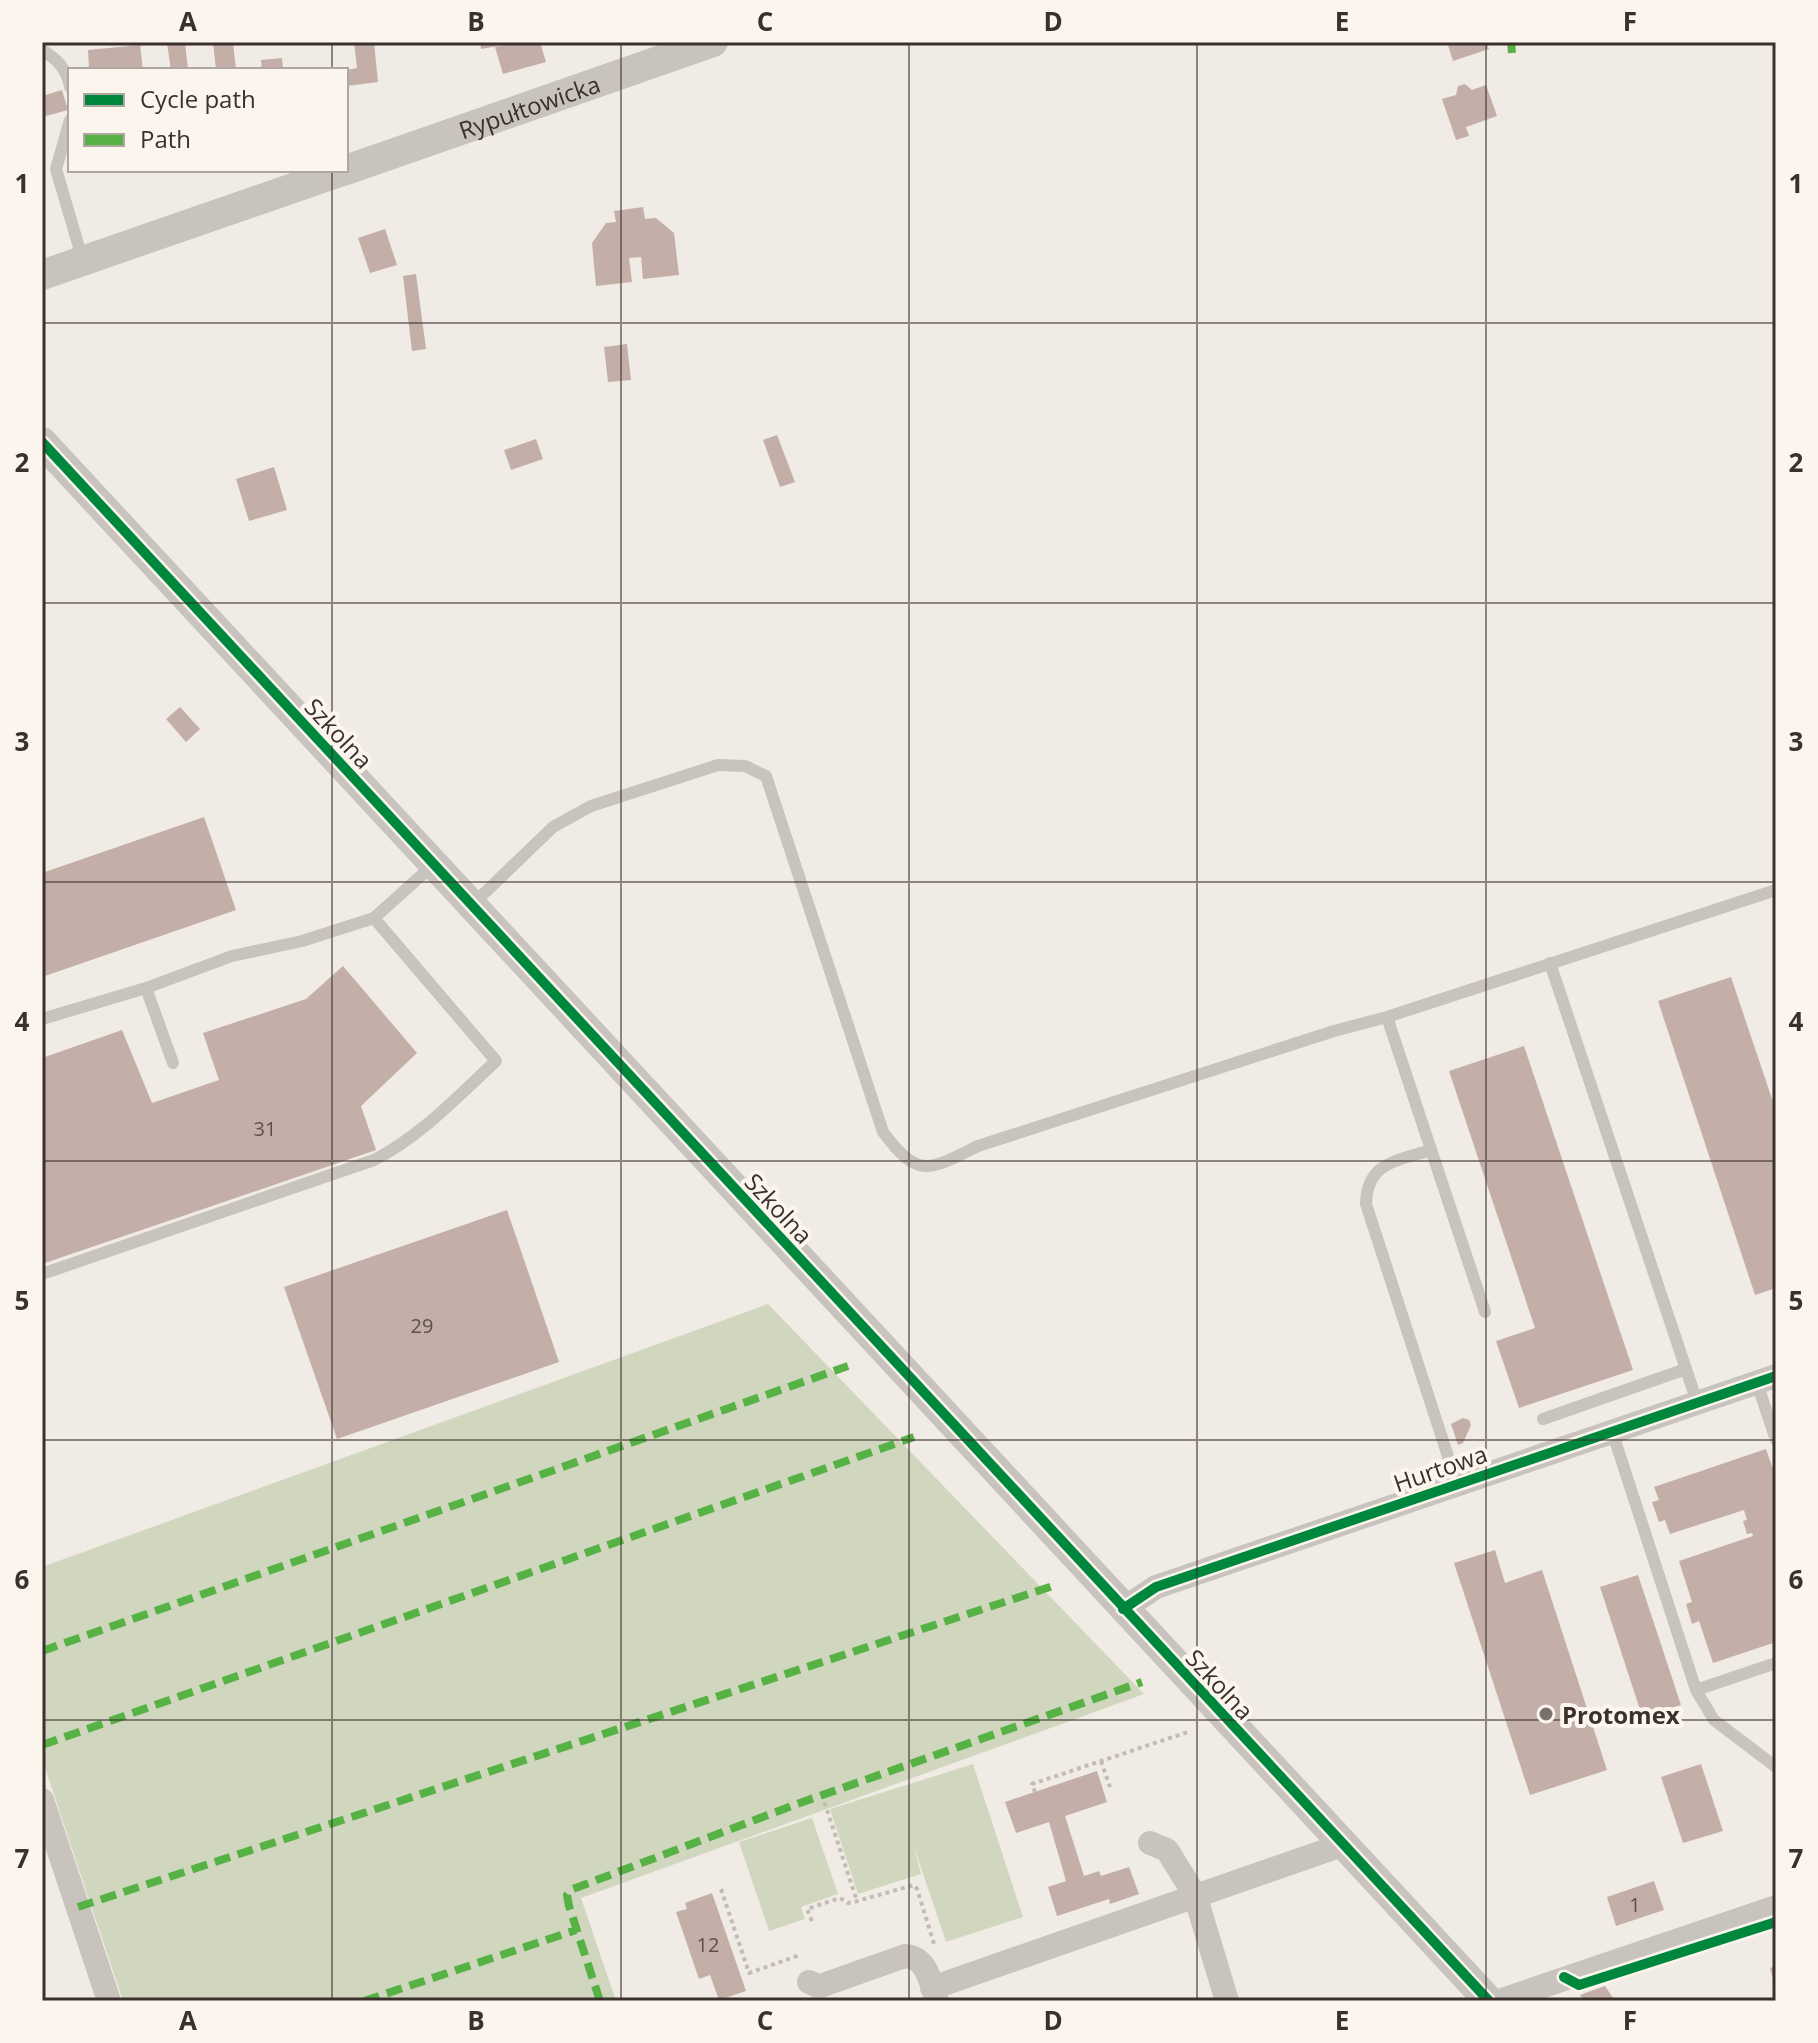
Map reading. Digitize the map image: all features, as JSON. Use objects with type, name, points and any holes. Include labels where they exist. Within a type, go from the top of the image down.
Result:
[{"type":"street","name":"Rypułtowicka","points":[[348,169],[713,42]]},
{"type":"street","name":"Rypułtowicka","points":[[42,275],[340,172]]},
{"type":"street","name":"Szkolna","points":[[42,442],[1489,2001]]},
{"type":"street","name":"Hurtowa","points":[[1123,1609],[1156,1587],[1767,1380]]},
{"type":"street","points":[[42,1800],[109,2001]]},
{"type":"street","points":[[1150,1843],[1167,1850],[1195,1895],[1227,2001]]},
{"type":"street","points":[[809,1982],[823,1985],[905,1956],[922,1962],[934,1994],[1195,1895],[1342,1845]]},
{"type":"street","points":[[1499,2001],[1776,1907]]},
{"type":"lane","points":[[42,50],[61,64],[68,76]]},
{"type":"lane","points":[[68,127],[56,169],[83,261]]},
{"type":"lane","points":[[471,906],[553,827],[591,806],[718,765],[745,766],[766,776],[883,1132],[902,1157],[924,1168],[941,1164],[978,1146],[1776,890]]},
{"type":"lane","points":[[42,1019],[146,988],[232,956],[302,941],[374,918],[433,865]]},
{"type":"lane","points":[[42,1274],[374,1160],[399,1147],[422,1129],[496,1061],[374,918]]},
{"type":"lane","points":[[1550,963],[1697,1402]]},
{"type":"lane","points":[[146,988],[173,1063]]},
{"type":"lane","points":[[1387,1017],[1485,1312]]},
{"type":"lane","points":[[1431,1150],[1388,1163],[1375,1172],[1366,1187],[1366,1204],[1457,1484]]},
{"type":"lane","points":[[1543,1419],[1686,1369]]},
{"type":"lane","points":[[1767,1380],[1776,1440]]},
{"type":"lane","points":[[1612,1431],[1696,1690],[1714,1720],[1776,1767]]},
{"type":"lane","points":[[1696,1690],[1776,1663]]},
{"type":"path","points":[[1035,1792],[1032,1784],[1188,1732]]},
{"type":"path","points":[[1101,1761],[1110,1787]]},
{"type":"path","points":[[822,1795],[857,1901]]},
{"type":"path","points":[[812,1921],[807,1909],[840,1898],[848,1903],[914,1885],[936,1951],[922,1962]]},
{"type":"path","points":[[721,1889],[749,1973],[800,1955]]},
{"type":"green space","points":[[768,1304],[1144,1694],[581,1898],[616,2001],[123,2001],[42,1759],[42,1567]]},
{"type":"green space","points":[[973,1764],[1023,1917],[946,1942],[913,1844],[921,1874],[858,1894],[830,1809]]},
{"type":"green space","points":[[812,1818],[838,1894],[801,1907],[805,1919],[769,1931],[739,1842]]},
{"type":"building","points":[[185,42],[188,68],[171,68],[167,43]]},
{"type":"building","points":[[213,42],[233,42],[236,68],[216,68]]},
{"type":"building","points":[[354,42],[374,42],[378,82],[348,86],[348,70],[357,68]]},
{"type":"building","points":[[480,42],[497,42],[498,46],[481,49]]},
{"type":"building","points":[[514,42],[540,42],[546,62],[503,74],[495,47]]},
{"type":"building","points":[[1447,42],[1486,42],[1489,49],[1453,61]]},
{"type":"building","points":[[140,45],[143,68],[89,68],[88,50]]},
{"type":"building","points":[[282,58],[283,68],[262,68],[261,60]]},
{"type":"building","points":[[1465,84],[1472,90],[1486,85],[1497,116],[1466,127],[1469,136],[1456,140],[1442,99],[1456,95],[1458,86]]},
{"type":"building","points":[[62,90],[68,110],[42,117],[42,96]]},
{"type":"building","points":[[643,207],[645,219],[656,218],[674,233],[679,275],[643,279],[641,257],[629,258],[632,282],[596,286],[592,243],[606,223],[616,222],[614,211]]},
{"type":"building","points":[[385,229],[397,265],[370,273],[358,238]]},
{"type":"building","points":[[416,274],[426,349],[412,351],[403,276]]},
{"type":"building","points":[[627,344],[631,380],[608,382],[604,347]]},
{"type":"building","points":[[777,435],[795,482],[780,487],[763,440]]},
{"type":"building","points":[[536,439],[543,459],[511,470],[504,450]]},
{"type":"building","points":[[274,467],[287,510],[249,521],[236,479]]},
{"type":"building","points":[[180,707],[200,729],[186,742],[166,719]]},
{"type":"building","points":[[204,817],[236,910],[42,977],[42,873]]},
{"type":"building","points":[[343,966],[417,1053],[361,1106],[376,1150],[42,1264],[42,1058],[122,1030],[152,1103],[219,1080],[203,1033],[306,999]]},
{"type":"building","points":[[1731,977],[1776,1111],[1776,1288],[1755,1295],[1658,1001]]},
{"type":"building","points":[[1524,1046],[1633,1370],[1519,1408],[1496,1341],[1535,1328],[1449,1071]]},
{"type":"building","points":[[507,1210],[559,1362],[337,1439],[284,1287]]},
{"type":"building","points":[[1463,1418],[1469,1420],[1471,1425],[1463,1443],[1458,1445],[1451,1424]]},
{"type":"building","points":[[1766,1449],[1776,1478],[1776,1642],[1713,1663],[1699,1621],[1692,1624],[1686,1604],[1692,1602],[1679,1561],[1753,1536],[1752,1533],[1747,1534],[1744,1510],[1670,1534],[1665,1520],[1659,1522],[1652,1502],[1659,1500],[1654,1487]]},
{"type":"building","name":"Protomex","points":[[1495,1550],[1505,1583],[1542,1570],[1607,1770],[1530,1795],[1454,1563]]},
{"type":"building","points":[[1638,1575],[1681,1705],[1653,1714],[1655,1718],[1644,1722],[1600,1587]]},
{"type":"building","points":[[1701,1764],[1723,1831],[1683,1843],[1661,1777]]},
{"type":"building","points":[[1097,1771],[1107,1802],[1065,1816],[1084,1876],[1099,1871],[1101,1876],[1129,1867],[1139,1894],[1110,1904],[1109,1899],[1057,1916],[1048,1887],[1066,1881],[1049,1822],[1016,1833],[1005,1802]]},
{"type":"building","points":[[1654,1881],[1664,1910],[1616,1926],[1607,1897]]},
{"type":"building","points":[[712,1893],[746,1991],[719,2000],[710,1975],[699,1979],[676,1912],[687,1909],[685,1903]]},
{"type":"building","points":[[1776,1966],[1776,1986],[1775,1986],[1770,1968]]},
{"type":"building","points":[[1605,1986],[1615,2001],[1584,2001],[1580,1995]]},
{"type":"marked path","points":[[1511,42],[1512,53]]},
{"type":"marked path","points":[[42,1651],[848,1366]]},
{"type":"marked path","points":[[42,1745],[914,1437]]},
{"type":"marked path","points":[[78,1907],[1053,1586]]},
{"type":"marked path","points":[[600,2001],[569,1906],[567,1895],[573,1889],[797,1804],[1142,1682]]},
{"type":"marked path","points":[[364,2001],[576,1930]]},
{"type":"cycle path","points":[[42,442],[1489,2001]]},
{"type":"cycle path","points":[[1123,1609],[1156,1587],[1776,1376]]},
{"type":"cycle path","points":[[1564,1977],[1579,1985],[1776,1922]]},
{"type":"place","name":"Protomex","points":[[1546,1714]]}]
